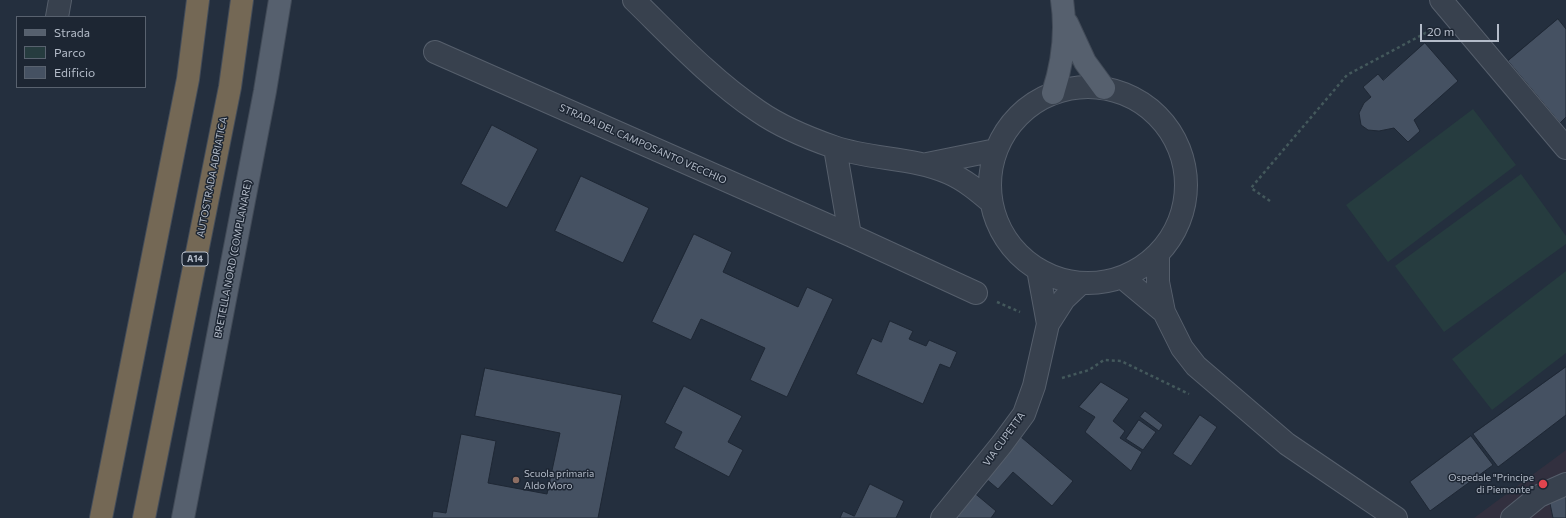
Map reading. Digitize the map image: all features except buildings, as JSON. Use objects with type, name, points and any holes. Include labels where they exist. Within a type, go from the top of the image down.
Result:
[{"type":"highway","points":[[101,518],[188,79],[198,0]]},
{"type":"highway","name":"AUTOSTRADA ADRIATICA","points":[[144,518],[230,87],[242,0]]},
{"type":"main road","name":"BRETELLA NORD (COMPLANARE)","points":[[183,518],[265,91],[280,0]]},
{"type":"main road","points":[[1063,10],[1085,62],[1104,88]]},
{"type":"main road","points":[[1053,93],[1064,52],[1063,10]]},
{"type":"street","points":[[58,16],[60,0]]},
{"type":"street","points":[[634,0],[713,77],[758,112],[795,132],[835,148],[879,158],[922,165],[949,173],[972,185],[991,202]]},
{"type":"street","points":[[1440,0],[1566,148]]},
{"type":"street","name":"STRADA DEL CAMPOSANTO VECCHIO","points":[[435,52],[850,235],[976,293]]},
{"type":"street","points":[[1069,88],[1104,88],[1130,96],[1152,110],[1170,131],[1182,154],[1187,181],[1184,208],[1174,232],[1158,254],[1141,267],[1122,277],[1102,282],[1081,283],[1052,276],[1038,269],[1021,256],[1007,241],[997,222],[991,202],[990,179],[996,150],[1009,126],[1029,106],[1053,93],[1069,88]]},
{"type":"street","points":[[835,148],[850,235]]},
{"type":"street","points":[[922,165],[958,159],[996,150]]},
{"type":"street","points":[[1158,254],[1158,282],[1164,312],[1182,348],[1196,366],[1287,444],[1396,518]]},
{"type":"street","name":"VIA CUPETTA","points":[[1038,269],[1048,324]]},
{"type":"street","points":[[1122,277],[1164,312]]},
{"type":"street","name":"VIA CUPETTA","points":[[942,518],[1002,444],[1024,414],[1034,386],[1048,324],[1064,299],[1081,283]]},
{"type":"street","points":[[1512,518],[1540,496],[1566,484]]},
{"type":"path","points":[[1270,201],[1251,188],[1347,75],[1455,17]]},
{"type":"path","points":[[976,293],[1048,324]]},
{"type":"path","points":[[1034,386],[1089,370],[1104,360],[1121,361],[1191,395]]},
{"type":"shaded area","name":"Ospedale \"Principe di Piemonte\"","points":[[1566,450],[1566,518],[1474,518]]},
{"type":"green space","points":[[1473,109],[1516,165],[1388,262],[1346,205]]},
{"type":"green space","points":[[1521,174],[1566,236],[1566,244],[1444,332],[1395,266]]},
{"type":"green space","points":[[1566,271],[1566,353],[1492,410],[1452,359]]},
{"type":"place","name":"Scuola primaria Aldo Moro","points":[[516,480]]},
{"type":"place","name":"Ospedale \"Principe di Piemonte\"","points":[[1543,484]]}]
